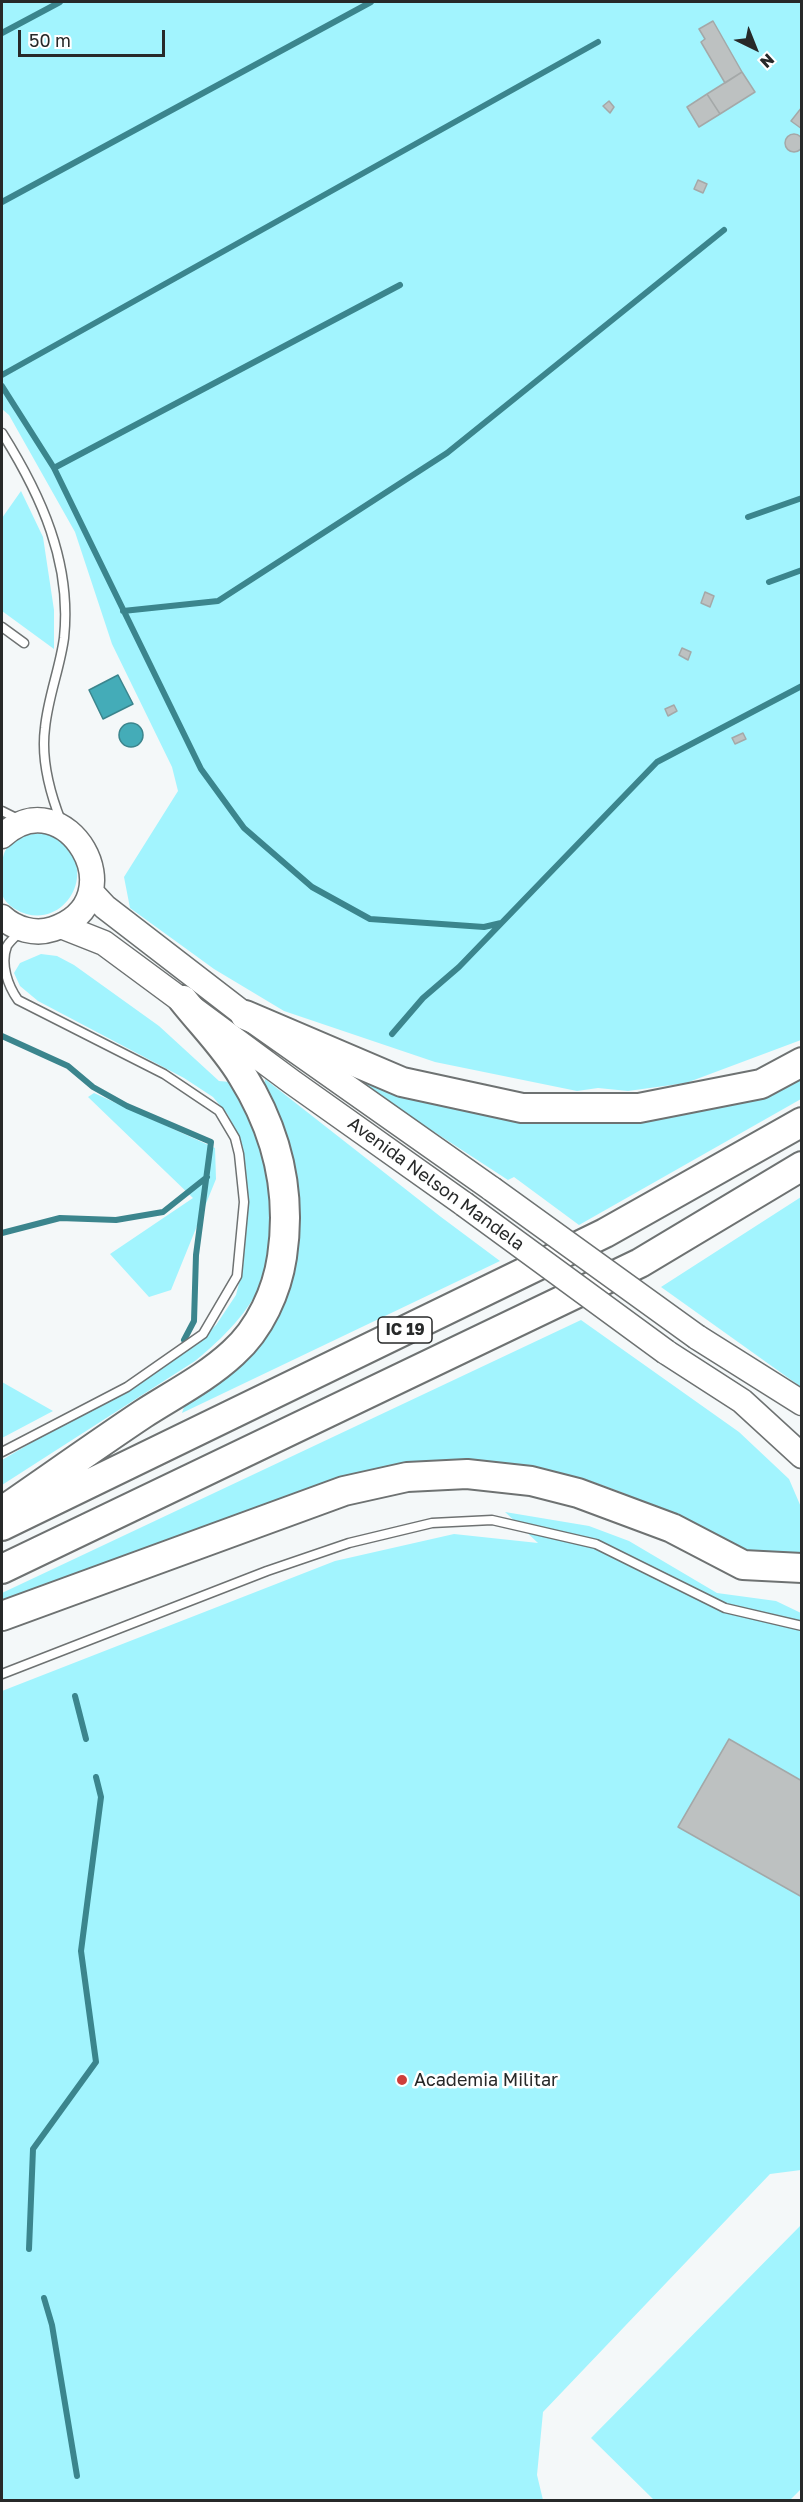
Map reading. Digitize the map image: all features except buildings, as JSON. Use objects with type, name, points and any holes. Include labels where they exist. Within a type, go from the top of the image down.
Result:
[{"type":"highway","points":[[2,1511],[145,1413],[204,1377],[227,1358],[251,1331],[269,1302],[279,1276],[286,1216],[285,1192],[280,1161],[271,1130],[242,1074],[183,1000]]},
{"type":"highway","points":[[245,1015],[402,1082],[522,1108],[639,1108],[761,1084],[801,1062]]},
{"type":"highway","name":"IC 19","points":[[2,1526],[605,1233],[801,1122]]},
{"type":"highway","name":"IC 19","points":[[2,1569],[640,1263],[801,1166]]},
{"type":"highway","points":[[2,1616],[344,1491],[407,1477],[467,1474],[531,1481],[578,1493],[672,1528],[743,1565],[801,1569]]},
{"type":"main road","points":[[2,836],[26,822],[45,822],[63,827],[78,838],[92,863],[91,892],[79,912],[61,926],[48,930],[12,923]]},
{"type":"main road","name":"Avenida Nelson Mandela","points":[[91,892],[105,907],[245,1015],[697,1337],[750,1373],[801,1403]]},
{"type":"main road","name":"Avenida Nelson Mandela","points":[[61,926],[104,943],[666,1352],[742,1401],[801,1456]]},
{"type":"lane","points":[[2,434],[40,502],[58,548],[64,590],[64,638],[44,728],[46,765],[53,800],[63,827]]},
{"type":"lane","points":[[2,627],[24,643]]},
{"type":"lane","points":[[2,811],[26,822]]},
{"type":"lane","points":[[2,1452],[127,1387],[203,1334],[237,1276],[244,1202],[235,1138],[219,1111],[164,1074],[18,1000],[8,985],[4,964],[12,923]]},
{"type":"lane","points":[[2,1674],[267,1570],[349,1543],[432,1523],[492,1520],[596,1544],[725,1608],[801,1626]]},
{"type":"shaded area","points":[[2,2],[801,2],[801,1040],[686,1083],[628,1091],[598,1088],[577,1091],[435,1062],[284,1011],[214,969],[130,908],[124,877],[178,791],[172,767],[112,644],[75,532],[9,415],[2,409]]},
{"type":"shaded area","points":[[21,491],[43,537],[54,610],[54,649],[2,611],[2,518]]},
{"type":"shaded area","points":[[118,675],[133,704],[103,719],[89,690]]},
{"type":"shaded area","points":[[131,723],[139,727],[143,735],[139,743],[131,747],[123,743],[119,735],[123,727]]},
{"type":"shaded area","points":[[44,833],[64,844],[74,859],[77,876],[73,891],[64,904],[50,913],[34,915],[15,909],[2,895],[3,857],[11,843],[19,838]]},
{"type":"shaded area","points":[[41,954],[57,956],[74,965],[159,1026],[219,1081],[230,1082],[243,1100],[261,1142],[270,1187],[270,1233],[264,1277],[258,1290],[235,1324],[216,1343],[195,1361],[2,1485],[2,1460],[191,1348],[216,1325],[236,1295],[243,1268],[246,1182],[243,1147],[228,1115],[213,1097],[184,1078],[38,1001],[20,986],[14,973],[20,963]]},
{"type":"shaded area","points":[[352,1069],[530,1117],[801,1077],[801,1099],[579,1225],[514,1177],[508,1180],[356,1081]]},
{"type":"shaded area","points":[[265,1079],[500,1261],[182,1413],[187,1398],[260,1334],[295,1192],[293,1155],[264,1090]]},
{"type":"shaded area","points":[[94,1093],[215,1148],[216,1179],[171,1290],[149,1297],[110,1254],[193,1198],[88,1097]]},
{"type":"shaded area","points":[[801,1197],[801,1387],[661,1287]]},
{"type":"shaded area","points":[[581,1320],[739,1432],[789,1479],[801,1507],[801,1554],[748,1552],[621,1492],[582,1478],[538,1471],[467,1466],[2,1603],[2,1593]]},
{"type":"shaded area","points":[[2,1382],[53,1411],[2,1438]]},
{"type":"shaded area","name":"Academia Militar","points":[[505,1512],[589,1526],[629,1541],[717,1593],[776,1601],[801,1613],[801,2170],[770,2174],[543,2412],[537,2475],[543,2500],[2,2500],[2,1691],[335,1561],[454,1534],[538,1543]]},
{"type":"shaded area","points":[[801,2225],[801,2489],[790,2500],[654,2500],[591,2438]]},
{"type":"waterway","points":[[2,33],[60,2]]},
{"type":"waterway","points":[[2,202],[371,2]]},
{"type":"waterway","points":[[2,375],[598,42]]},
{"type":"waterway","points":[[123,611],[218,601],[447,453],[724,230]]},
{"type":"waterway","points":[[54,468],[400,285]]},
{"type":"waterway","points":[[2,386],[54,468],[201,769],[244,828],[312,887],[370,919],[484,927],[501,923]]},
{"type":"waterway","points":[[748,517],[802,498]]},
{"type":"waterway","points":[[769,582],[802,570]]},
{"type":"waterway","points":[[392,1034],[423,998],[459,967],[657,762],[802,686]]},
{"type":"waterway","points":[[2,1036],[68,1066],[93,1087],[127,1106],[211,1142],[196,1255],[194,1321],[184,1340]]},
{"type":"waterway","points":[[2,1233],[60,1218],[116,1220],[163,1212],[207,1177]]},
{"type":"waterway","points":[[75,1696],[86,1739]]},
{"type":"waterway","points":[[29,2249],[33,2149],[96,2062],[81,1951],[101,1797],[96,1777]]},
{"type":"waterway","points":[[44,2298],[52,2325],[77,2476]]},
{"type":"place","name":"Academia Militar","points":[[402,2080]]}]
